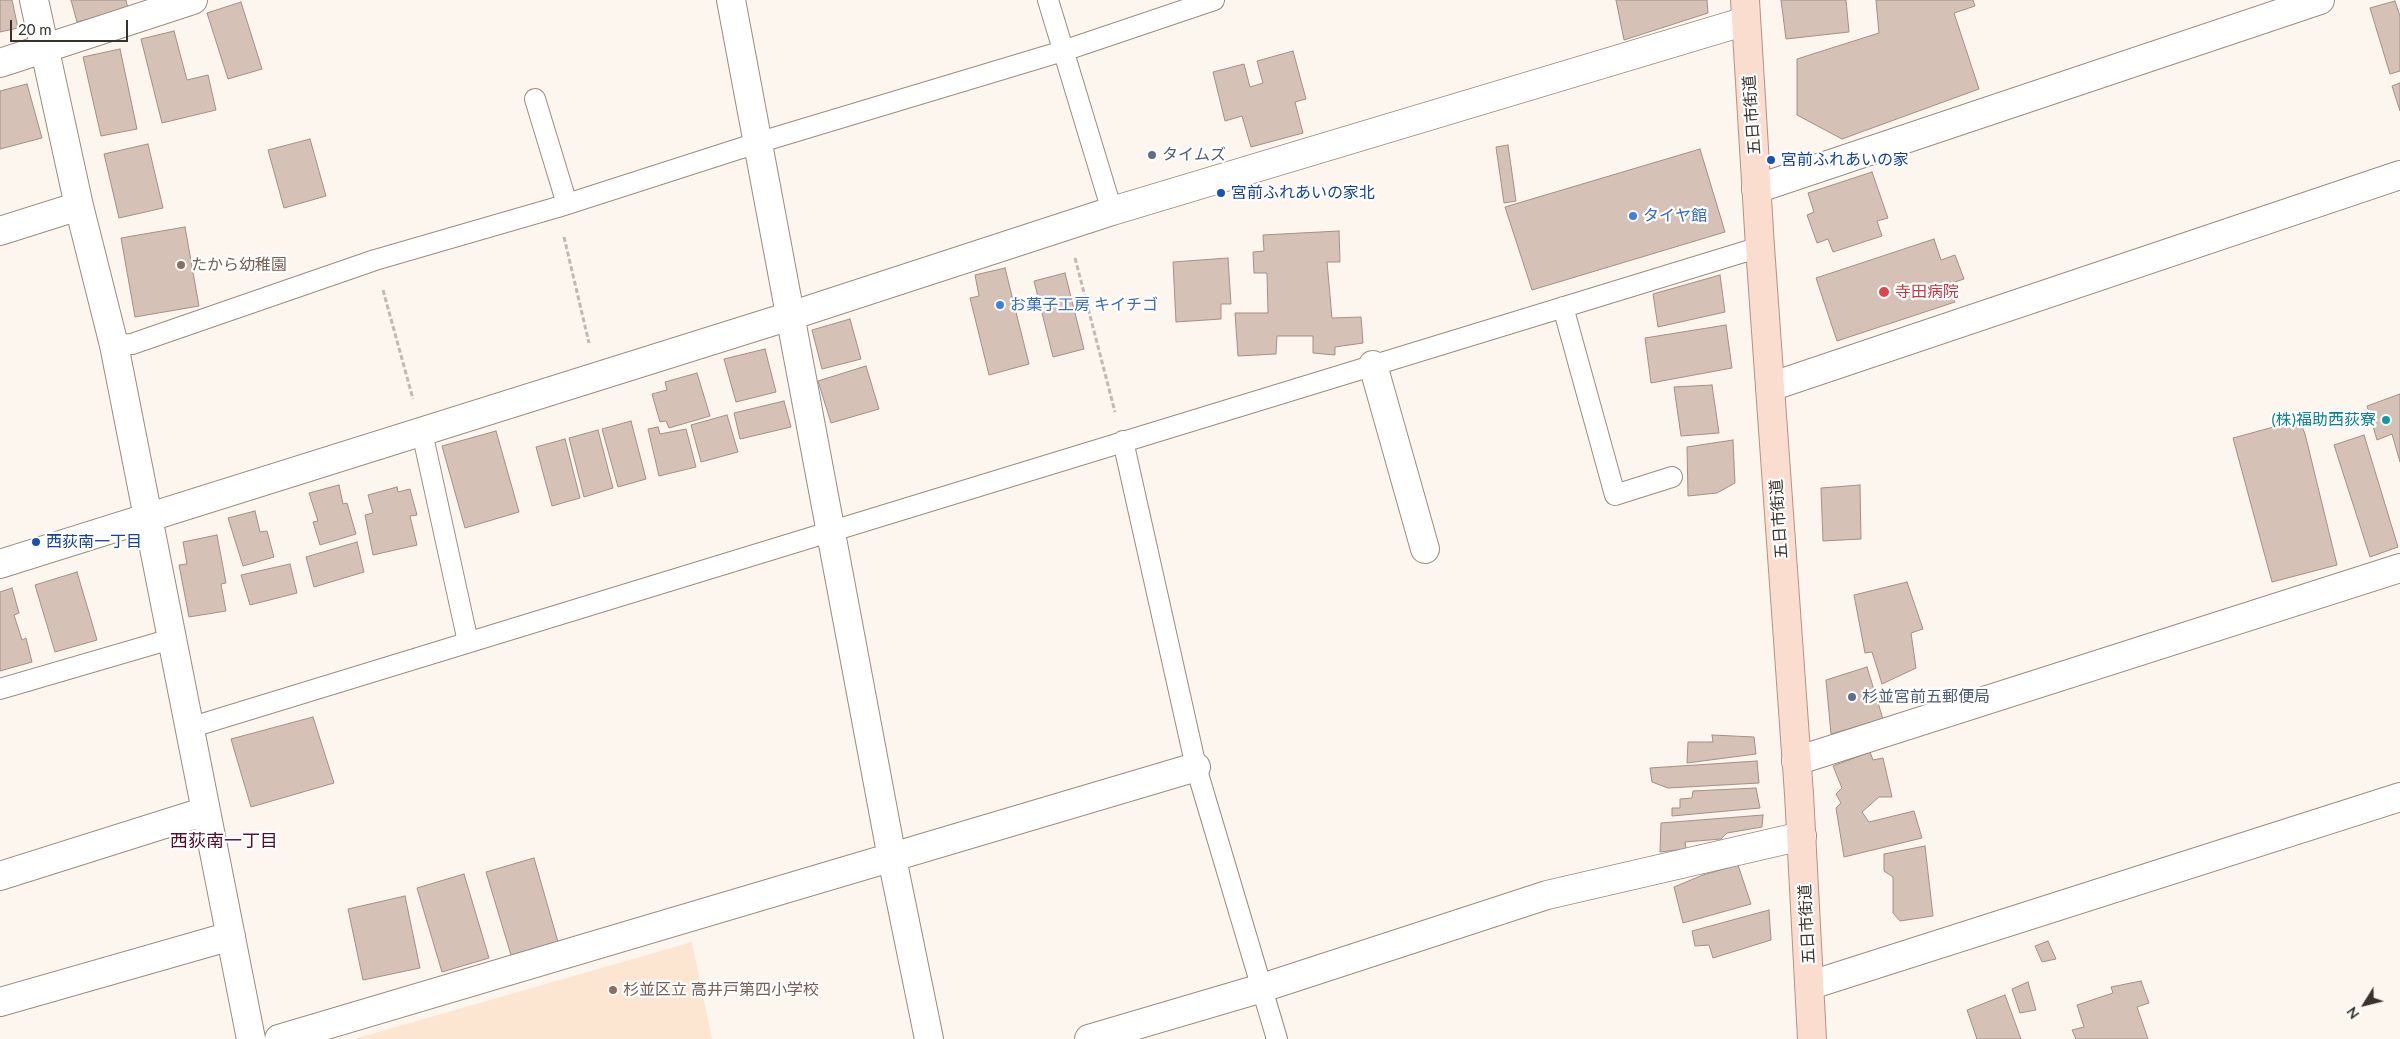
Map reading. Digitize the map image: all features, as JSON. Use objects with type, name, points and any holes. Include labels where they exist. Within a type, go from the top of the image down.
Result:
[{"type":"main road","name":"五日市街道","points":[[1745,11],[1802,836],[1812,1039]]},
{"type":"street","points":[[34,0],[79,206],[114,346],[251,1039]]},
{"type":"street","points":[[0,63],[165,4],[193,0]]},
{"type":"street","points":[[731,0],[832,530],[892,858],[929,1039]]},
{"type":"street","points":[[1756,189],[2320,0]]},
{"type":"street","points":[[0,564],[790,316],[1112,211],[1745,11]]},
{"type":"street","points":[[1770,387],[2400,175]]},
{"type":"street","points":[[0,231],[79,206]]},
{"type":"street","points":[[1373,365],[1425,549]]},
{"type":"street","points":[[1796,761],[2400,568]]},
{"type":"street","points":[[279,1039],[1196,767]]},
{"type":"street","points":[[1810,985],[2400,797]]},
{"type":"street","points":[[0,876],[206,811]]},
{"type":"street","points":[[1089,1039],[1262,988],[1546,895],[1802,836]]},
{"type":"street","points":[[0,1002],[231,936]]},
{"type":"lane","points":[[1048,0],[1112,211]]},
{"type":"lane","points":[[114,346],[132,344],[375,260],[562,205],[757,143],[1063,51],[1214,0]]},
{"type":"lane","points":[[535,99],[562,205]]},
{"type":"lane","points":[[189,728],[1760,247]]},
{"type":"lane","points":[[1563,307],[1615,495],[1672,478]]},
{"type":"lane","points":[[422,432],[468,642]]},
{"type":"lane","points":[[1123,441],[1196,767],[1277,1039]]},
{"type":"lane","points":[[0,689],[171,639]]},
{"type":"path","points":[[562,205],[597,376]]},
{"type":"path","points":[[1066,226],[1123,441]]},
{"type":"path","points":[[375,260],[422,432]]},
{"type":"shaded area","name":"杉並区立 高井戸第四小学校","points":[[692,942],[712,1039],[354,1039]]},
{"type":"building","points":[[0,0],[12,0],[18,28],[0,32]]},
{"type":"building","points":[[71,0],[126,0],[128,9],[77,22]]},
{"type":"building","points":[[1616,0],[1707,0],[1708,13],[1624,40]]},
{"type":"building","points":[[1781,0],[1846,0],[1849,32],[1786,39]]},
{"type":"building","points":[[1876,0],[1973,0],[1975,6],[1954,13],[1979,89],[1842,139],[1797,115],[1797,59],[1879,33]]},
{"type":"building","points":[[2395,1],[2400,16],[2400,71],[2390,74],[2370,8]]},
{"type":"building","points":[[241,2],[262,69],[228,79],[207,13]]},
{"type":"building","points":[[174,31],[187,80],[208,75],[216,110],[162,123],[141,39]]},
{"type":"building","points":[[120,49],[137,129],[101,136],[83,57]]},
{"type":"building","points":[[1293,51],[1306,99],[1295,102],[1303,133],[1251,147],[1242,116],[1225,121],[1213,72],[1244,64],[1250,87],[1263,83],[1257,61]]},
{"type":"building","points":[[2400,83],[2400,111],[2392,86]]},
{"type":"building","points":[[27,84],[42,138],[0,149],[0,91]]},
{"type":"building","points":[[310,139],[326,196],[284,208],[268,150]]},
{"type":"building","points":[[148,144],[163,208],[119,218],[104,154]]},
{"type":"building","points":[[1508,145],[1516,201],[1504,203],[1496,147]]},
{"type":"building","points":[[1700,149],[1725,232],[1532,290],[1505,207]]},
{"type":"building","points":[[1872,172],[1888,218],[1877,221],[1882,236],[1833,252],[1828,239],[1817,243],[1807,215],[1814,212],[1808,193]]},
{"type":"building","points":[[185,227],[199,306],[135,317],[121,238]]},
{"type":"building","points":[[1339,231],[1340,262],[1327,262],[1332,318],[1361,317],[1363,343],[1335,347],[1335,355],[1313,353],[1313,336],[1277,336],[1276,354],[1238,356],[1235,313],[1268,313],[1267,273],[1254,273],[1253,252],[1264,251],[1263,235]]},
{"type":"building","points":[[1934,239],[1941,260],[1955,255],[1964,279],[1949,284],[1955,302],[1837,341],[1816,278]]},
{"type":"building","points":[[1228,258],[1231,304],[1221,304],[1221,319],[1176,322],[1173,262]]},
{"type":"building","points":[[1005,268],[1029,364],[989,375],[970,298],[979,296],[975,275]]},
{"type":"building","points":[[1065,273],[1084,349],[1053,357],[1034,281]]},
{"type":"building","points":[[1720,275],[1725,312],[1658,327],[1653,294]]},
{"type":"building","points":[[850,319],[861,359],[822,369],[812,330]]},
{"type":"building","points":[[1726,325],[1732,368],[1651,383],[1645,338]]},
{"type":"building","points":[[765,349],[776,392],[736,402],[724,359]]},
{"type":"building","points":[[866,366],[879,409],[831,423],[818,381]]},
{"type":"building","points":[[697,373],[710,416],[669,428],[666,421],[660,422],[652,394],[667,390],[665,382]]},
{"type":"building","points":[[1712,385],[1719,433],[1681,436],[1674,387]]},
{"type":"building","name":"(株)福助西荻寮","points":[[2400,394],[2400,462],[2392,434],[2377,440],[2367,406]]},
{"type":"building","points":[[784,401],[791,427],[740,439],[734,413]]},
{"type":"building","points":[[727,415],[738,452],[701,462],[691,425]]},
{"type":"building","points":[[631,421],[646,479],[618,487],[602,429]]},
{"type":"building","points":[[2292,422],[2301,424],[2305,434],[2337,565],[2272,582],[2233,438]]},
{"type":"building","points":[[658,427],[660,434],[686,429],[696,467],[659,476],[648,429]]},
{"type":"building","points":[[598,430],[613,488],[584,497],[569,438]]},
{"type":"building","points":[[496,431],[519,512],[465,528],[442,446]]},
{"type":"building","points":[[2364,435],[2398,547],[2370,557],[2334,445]]},
{"type":"building","points":[[565,439],[580,498],[552,506],[536,447]]},
{"type":"building","points":[[1733,440],[1735,483],[1717,493],[1688,496],[1687,447]]},
{"type":"building","points":[[339,485],[343,504],[347,503],[356,534],[320,545],[313,522],[318,521],[309,493]]},
{"type":"building","points":[[1860,485],[1861,539],[1823,541],[1821,488]]},
{"type":"building","points":[[397,487],[398,492],[410,489],[417,515],[410,516],[417,545],[373,555],[365,515],[373,513],[368,495]]},
{"type":"building","points":[[255,511],[260,532],[267,531],[274,557],[243,566],[228,518]]},
{"type":"building","points":[[217,535],[226,583],[221,584],[226,611],[189,617],[179,565],[187,564],[183,542]]},
{"type":"building","points":[[357,542],[364,572],[314,587],[306,557]]},
{"type":"building","points":[[290,564],[297,593],[250,605],[241,575]]},
{"type":"building","points":[[77,572],[97,640],[55,652],[35,585]]},
{"type":"building","points":[[1907,582],[1923,629],[1911,633],[1916,668],[1882,684],[1872,652],[1865,653],[1854,595]]},
{"type":"building","points":[[12,588],[19,613],[14,615],[22,640],[26,638],[32,662],[0,671],[0,592]]},
{"type":"building","points":[[1867,667],[1883,719],[1831,734],[1826,680]]},
{"type":"building","points":[[313,717],[334,783],[251,807],[231,739]]},
{"type":"building","points":[[1712,735],[1754,737],[1756,754],[1687,763],[1688,742],[1713,742]]},
{"type":"building","points":[[1870,752],[1873,760],[1883,758],[1892,797],[1879,797],[1862,812],[1869,822],[1914,811],[1922,838],[1844,857],[1836,808],[1841,803],[1836,794],[1842,788],[1833,766]]},
{"type":"building","points":[[1757,761],[1759,783],[1668,788],[1652,782],[1650,768]]},
{"type":"building","points":[[1756,788],[1760,808],[1672,816],[1672,808],[1680,808],[1680,799],[1692,798],[1693,791]]},
{"type":"building","points":[[1763,815],[1762,827],[1727,833],[1721,839],[1685,842],[1686,849],[1660,852],[1661,823]]},
{"type":"building","points":[[1925,846],[1933,916],[1900,921],[1893,913],[1893,877],[1884,871],[1884,854]]},
{"type":"building","points":[[534,858],[558,942],[511,955],[486,872]]},
{"type":"building","points":[[1738,865],[1751,904],[1683,923],[1674,887],[1703,875]]},
{"type":"building","points":[[464,874],[489,958],[442,972],[417,888]]},
{"type":"building","points":[[405,896],[420,968],[363,980],[348,909]]},
{"type":"building","points":[[1769,910],[1771,940],[1713,958],[1709,945],[1695,946],[1692,931]]},
{"type":"building","points":[[2048,941],[2056,959],[2042,962],[2035,946]]},
{"type":"building","points":[[2141,981],[2149,1003],[2137,1007],[2148,1039],[2076,1039],[2072,1030],[2084,1027],[2077,1005],[2113,993],[2111,987]]},
{"type":"building","points":[[2028,982],[2036,1010],[2020,1013],[2012,989]]},
{"type":"building","points":[[2005,995],[2021,1039],[1977,1039],[1967,1010]]},
{"type":"place","name":"タイムズ","points":[[1152,155]]},
{"type":"place","name":"宮前ふれあいの家","points":[[1771,160]]},
{"type":"place","name":"宮前ふれあいの家北","points":[[1221,193]]},
{"type":"place","name":"タイヤ館","points":[[1633,216]]},
{"type":"place","name":"たから幼稚園","points":[[181,265]]},
{"type":"place","name":"寺田病院","points":[[1884,292]]},
{"type":"place","name":"お菓子工房 キイチゴ","points":[[1000,305]]},
{"type":"place","name":"(株)福助西荻寮","points":[[2386,420]]},
{"type":"place","name":"西荻南一丁目","points":[[36,542]]},
{"type":"place","name":"杉並宮前五郵便局","points":[[1852,697]]},
{"type":"place","name":"杉並区立 高井戸第四小学校","points":[[613,990]]},
{"type":"district","name":"西荻南一丁目","points":[[224,841]]}]
